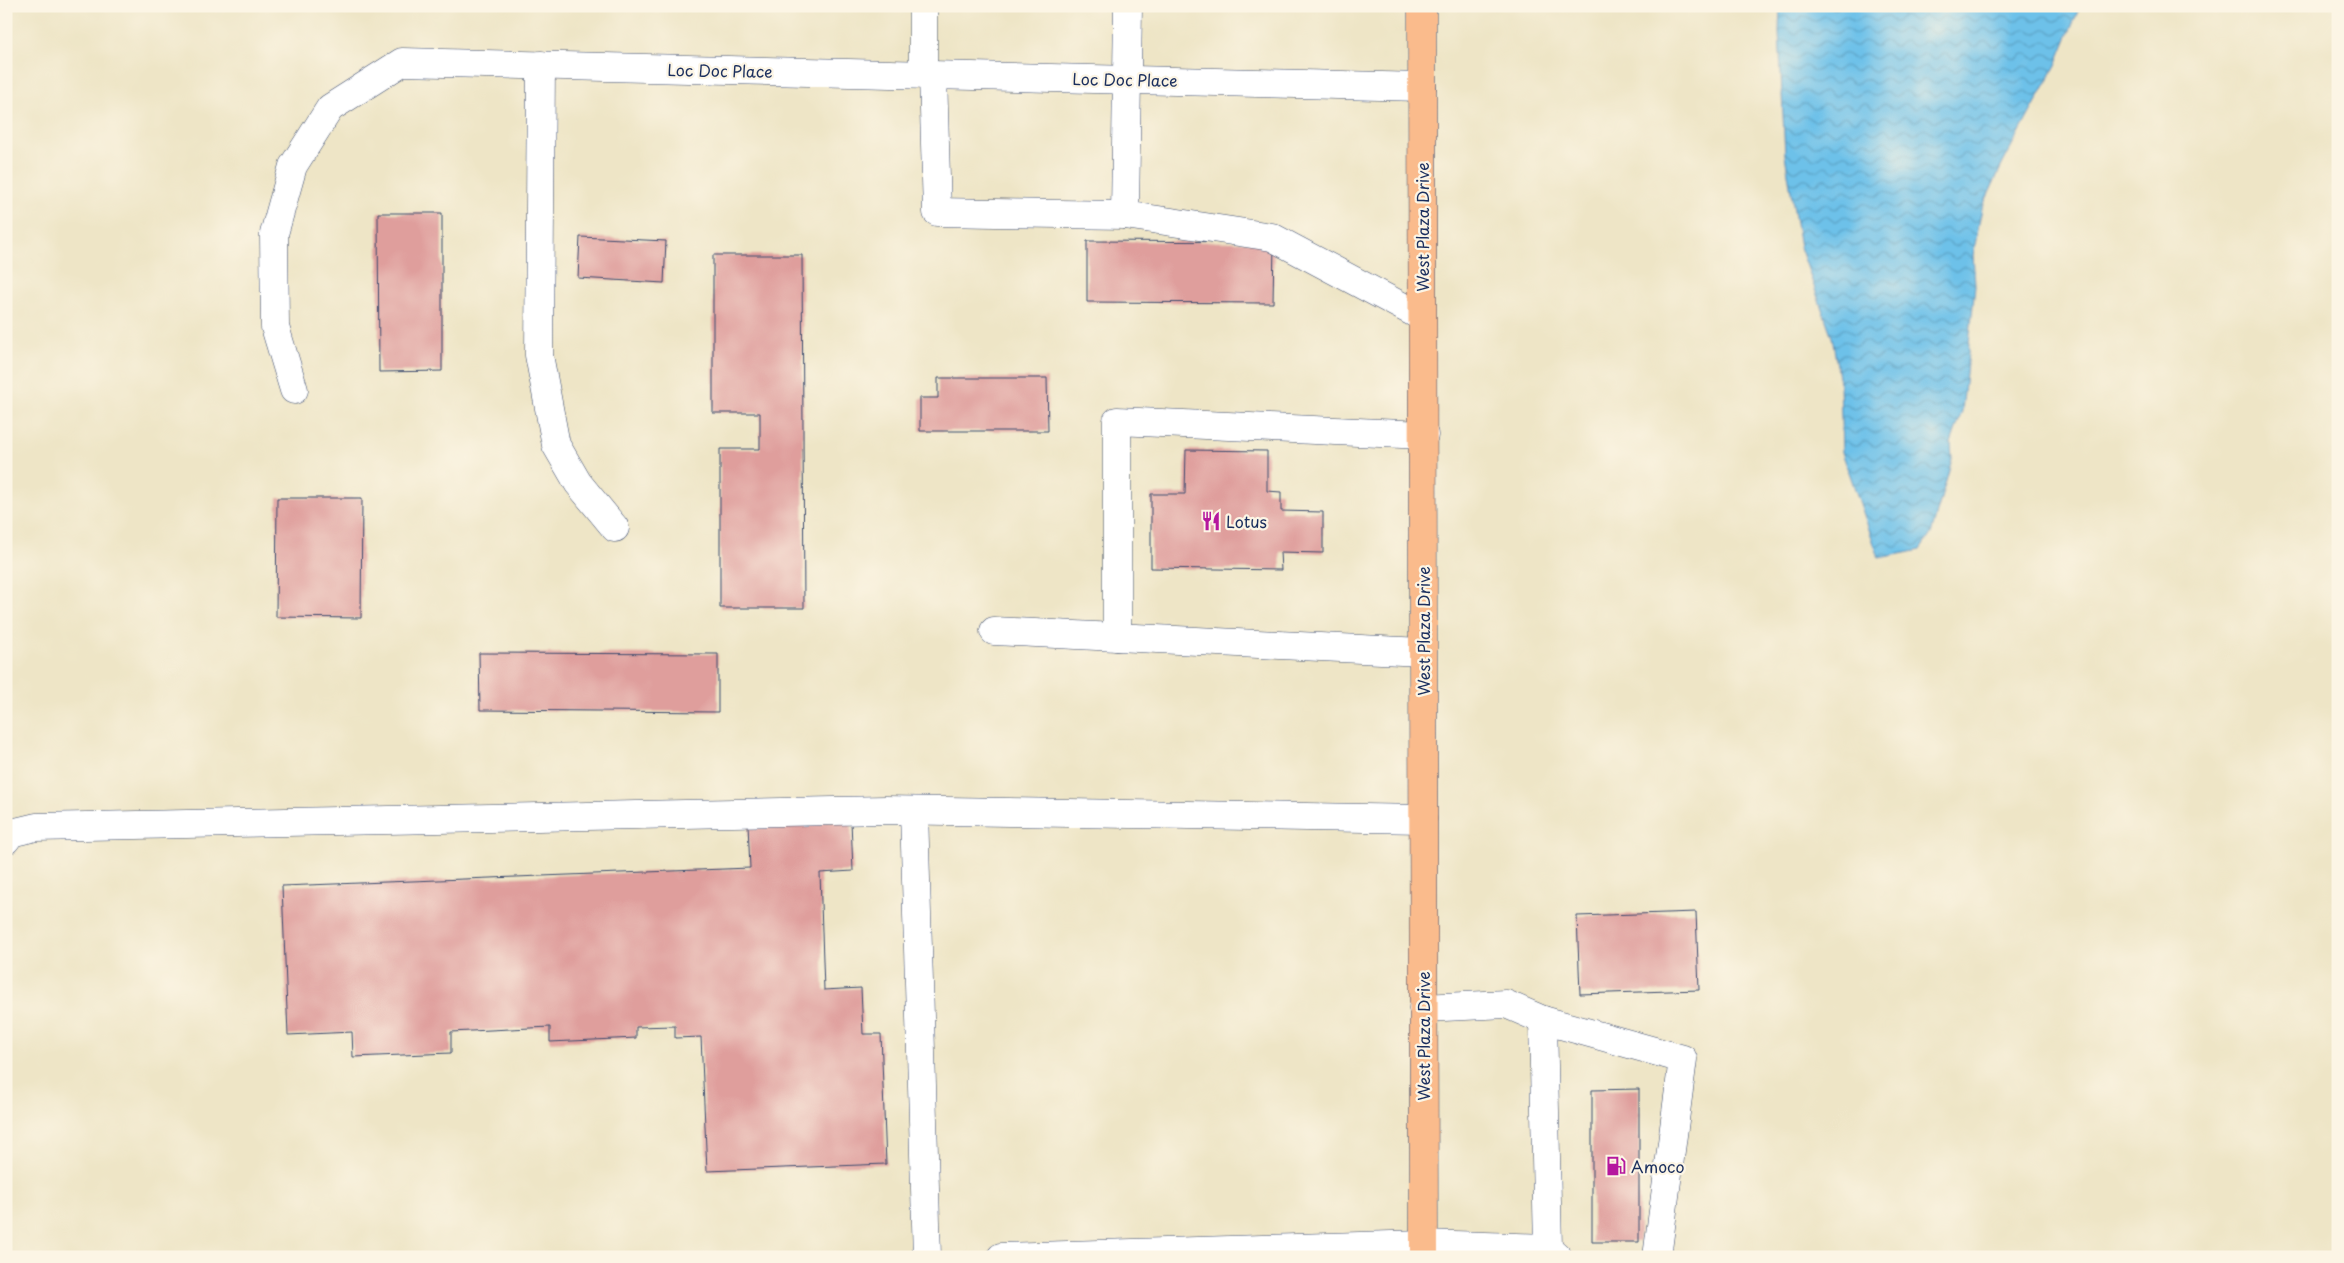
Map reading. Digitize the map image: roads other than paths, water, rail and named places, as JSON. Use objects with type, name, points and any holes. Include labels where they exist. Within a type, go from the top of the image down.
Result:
[{"type":"main road","name":"West Plaza Drive","points":[[1422,6],[1424,1250]]},
{"type":"street","points":[[923,6],[938,212],[1125,215],[1272,237],[1422,317]]},
{"type":"street","points":[[1125,215],[1128,6]]},
{"type":"street","name":"Loc Doc Place","points":[[294,390],[275,327],[274,234],[293,166],[330,108],[402,62],[1422,87]]},
{"type":"street","points":[[541,66],[540,355],[556,445],[578,483],[615,528]]},
{"type":"street","points":[[1117,637],[1117,421],[1424,435]]},
{"type":"street","points":[[994,631],[1422,652]]},
{"type":"street","points":[[6,840],[11,833],[36,827],[914,811],[1423,819]]},
{"type":"street","points":[[914,811],[928,1257]]},
{"type":"street","points":[[1423,1008],[1506,1004],[1543,1020],[1683,1058],[1657,1257]]},
{"type":"street","points":[[1001,1257],[1424,1250],[1553,1252],[1543,1020]]},
{"type":"water","points":[[1780,6],[2080,6],[2056,65],[2003,163],[1982,208],[1973,255],[1975,286],[1962,411],[1951,443],[1952,459],[1931,534],[1920,550],[1879,558],[1842,452],[1840,383],[1832,337],[1800,247],[1785,155],[1779,32]]},
{"type":"place","name":"Lotus","points":[[1211,521]]},
{"type":"place","name":"Amoco","points":[[1616,1166]]}]
